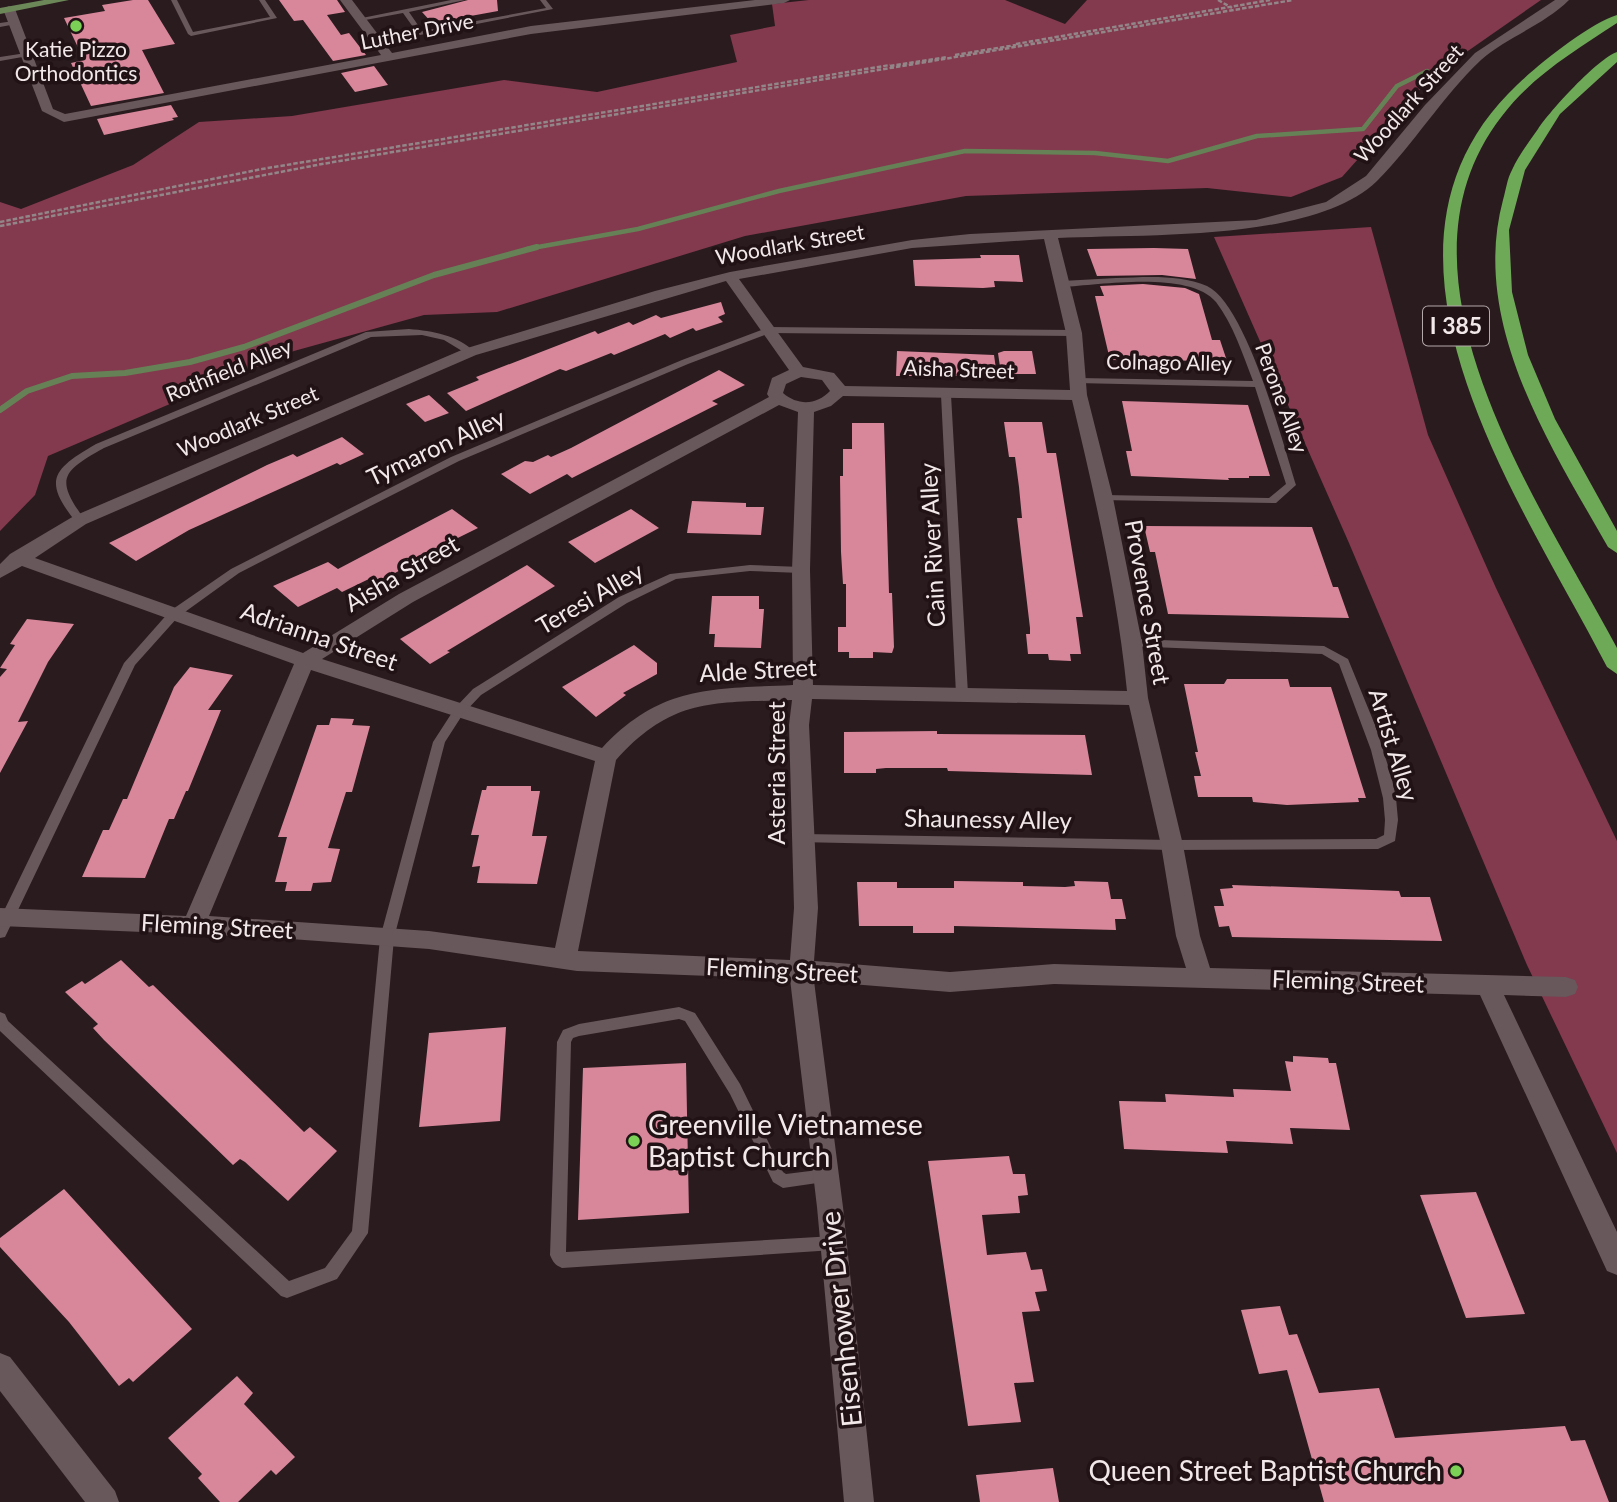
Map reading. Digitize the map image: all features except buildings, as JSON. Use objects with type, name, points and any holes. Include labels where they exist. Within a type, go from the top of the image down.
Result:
[{"type":"highway","name":"I 385","points":[[1617,18],[1535,74],[1486,128],[1469,159],[1457,194],[1450,226],[1448,275],[1455,323],[1486,417],[1617,667]]},
{"type":"highway","name":"I 385","points":[[1617,56],[1572,90],[1528,148],[1515,172],[1507,205],[1502,262],[1512,334],[1529,382],[1553,434],[1617,547]]},
{"type":"main road","points":[[5,10],[63,0]]},
{"type":"street","points":[[346,0],[390,58]]},
{"type":"street","points":[[669,0],[671,13]]},
{"type":"street","name":"Luther Drive","points":[[26,55],[48,111],[60,117],[94,115],[531,30],[671,13],[715,4],[778,0]]},
{"type":"street","name":"Woodlark Street","points":[[0,572],[17,558],[80,520],[185,472],[470,352],[660,294],[730,276],[912,244],[1256,224],[1331,205],[1371,179],[1429,108],[1479,56],[1563,0]]},
{"type":"street","points":[[5,10],[14,23],[26,55]]},
{"type":"street","name":"Provence Street","points":[[1050,234],[1074,332],[1079,388],[1132,643],[1138,698],[1172,845],[1188,936],[1201,977]]},
{"type":"street","points":[[730,276],[798,372]]},
{"type":"street","points":[[798,372],[822,374],[832,379],[838,391],[830,401],[806,407],[790,405],[778,399],[775,385],[798,372]]},
{"type":"street","name":"Aisha Street","points":[[838,391],[946,395],[1079,388]]},
{"type":"street","name":"Aisha Street","points":[[305,661],[418,591],[778,399]]},
{"type":"street","name":"Asteria Street","points":[[801,970],[806,908],[799,725],[803,692],[802,570],[806,407]]},
{"type":"street","name":"Adrianna Street","points":[[17,558],[305,661],[606,757]]},
{"type":"street","points":[[194,925],[305,661]]},
{"type":"street","name":"Alde Street","points":[[606,757],[630,730],[671,705],[712,696],[803,692],[1138,698]]},
{"type":"street","points":[[565,959],[606,757]]},
{"type":"street","name":"Fleming Street","points":[[3,923],[194,925],[387,938],[565,959],[801,970],[950,982],[1054,974],[1566,987]]},
{"type":"street","name":"Eisenhower Drive","points":[[801,970],[834,1243],[859,1502]]},
{"type":"street","points":[[1488,986],[1617,1262]]},
{"type":"street","points":[[0,1367],[104,1502]]},
{"type":"lane","points":[[174,0],[191,33],[274,18],[262,0]]},
{"type":"lane","points":[[360,19],[462,0]]},
{"type":"lane","points":[[405,12],[420,33],[550,9],[543,0]]},
{"type":"lane","points":[[0,25],[14,23]]},
{"type":"lane","points":[[0,60],[26,55]]},
{"type":"lane","name":"Perone Alley","points":[[1062,284],[1178,282],[1209,290],[1223,306],[1259,384],[1291,485],[1272,500],[1104,498]]},
{"type":"lane","name":"Tymaron Alley","points":[[3,923],[130,663],[174,614],[234,571],[455,459],[685,362],[769,330],[1074,332]]},
{"type":"lane","name":"Rothfield Alley","points":[[80,520],[63,501],[59,490],[65,471],[77,458],[100,446],[369,334],[396,331],[430,333],[454,339],[470,352]]},
{"type":"lane","name":"Colnago Alley","points":[[1079,388],[1259,384]]},
{"type":"lane","name":"Cain River Alley","points":[[946,395],[962,694]]},
{"type":"lane","name":"Teresi Alley","points":[[459,712],[477,692],[623,600],[674,576],[750,568],[802,570]]},
{"type":"lane","name":"Artist Alley","points":[[1132,643],[1324,650],[1336,655],[1344,662],[1375,741],[1394,822],[1390,838],[1378,844],[1172,845]]},
{"type":"lane","points":[[0,1018],[2,1024],[287,1290],[331,1274],[360,1233],[387,938],[439,742],[459,712]]},
{"type":"lane","name":"Shaunessy Alley","points":[[803,839],[1172,845]]},
{"type":"lane","points":[[826,1176],[790,1182],[778,1177],[735,1089],[690,1017],[679,1013],[568,1034],[564,1042],[558,1255],[562,1261],[834,1243]]},
{"type":"path","points":[[1218,0],[1233,8],[1270,0]]},
{"type":"path","points":[[0,225],[245,174],[1290,0]]},
{"type":"path","points":[[0,225],[349,158],[1290,0]]},
{"type":"shaded area","points":[[809,0],[1005,0],[1065,24],[1087,0],[1541,0],[1432,76],[1342,177],[1291,197],[1207,188],[966,196],[745,236],[497,312],[424,315],[294,351],[48,456],[35,495],[0,531],[0,202],[21,209],[133,165],[199,122],[292,116],[504,80],[597,92],[737,62],[730,35],[775,26],[772,4]]},
{"type":"shaded area","points":[[1371,227],[1428,435],[1496,588],[1617,841],[1617,1153],[1527,965],[1349,543],[1214,237]]},
{"type":"waterway","points":[[535,248],[638,229],[779,191],[965,151],[1095,153],[1168,161],[1257,136],[1363,129],[1397,86],[1427,71]]},
{"type":"waterway","points":[[0,410],[27,391],[72,376],[125,373],[190,362],[244,347],[434,275],[535,248]]},
{"type":"waterway","points":[[527,249],[535,248]]},
{"type":"place","name":"Katie Pizzo Orthodontics","points":[[76,26]]},
{"type":"place","name":"Greenville Vietnamese Baptist Church","points":[[634,1141]]},
{"type":"place","name":"Queen Street Baptist Church","points":[[1456,1471]]}]
